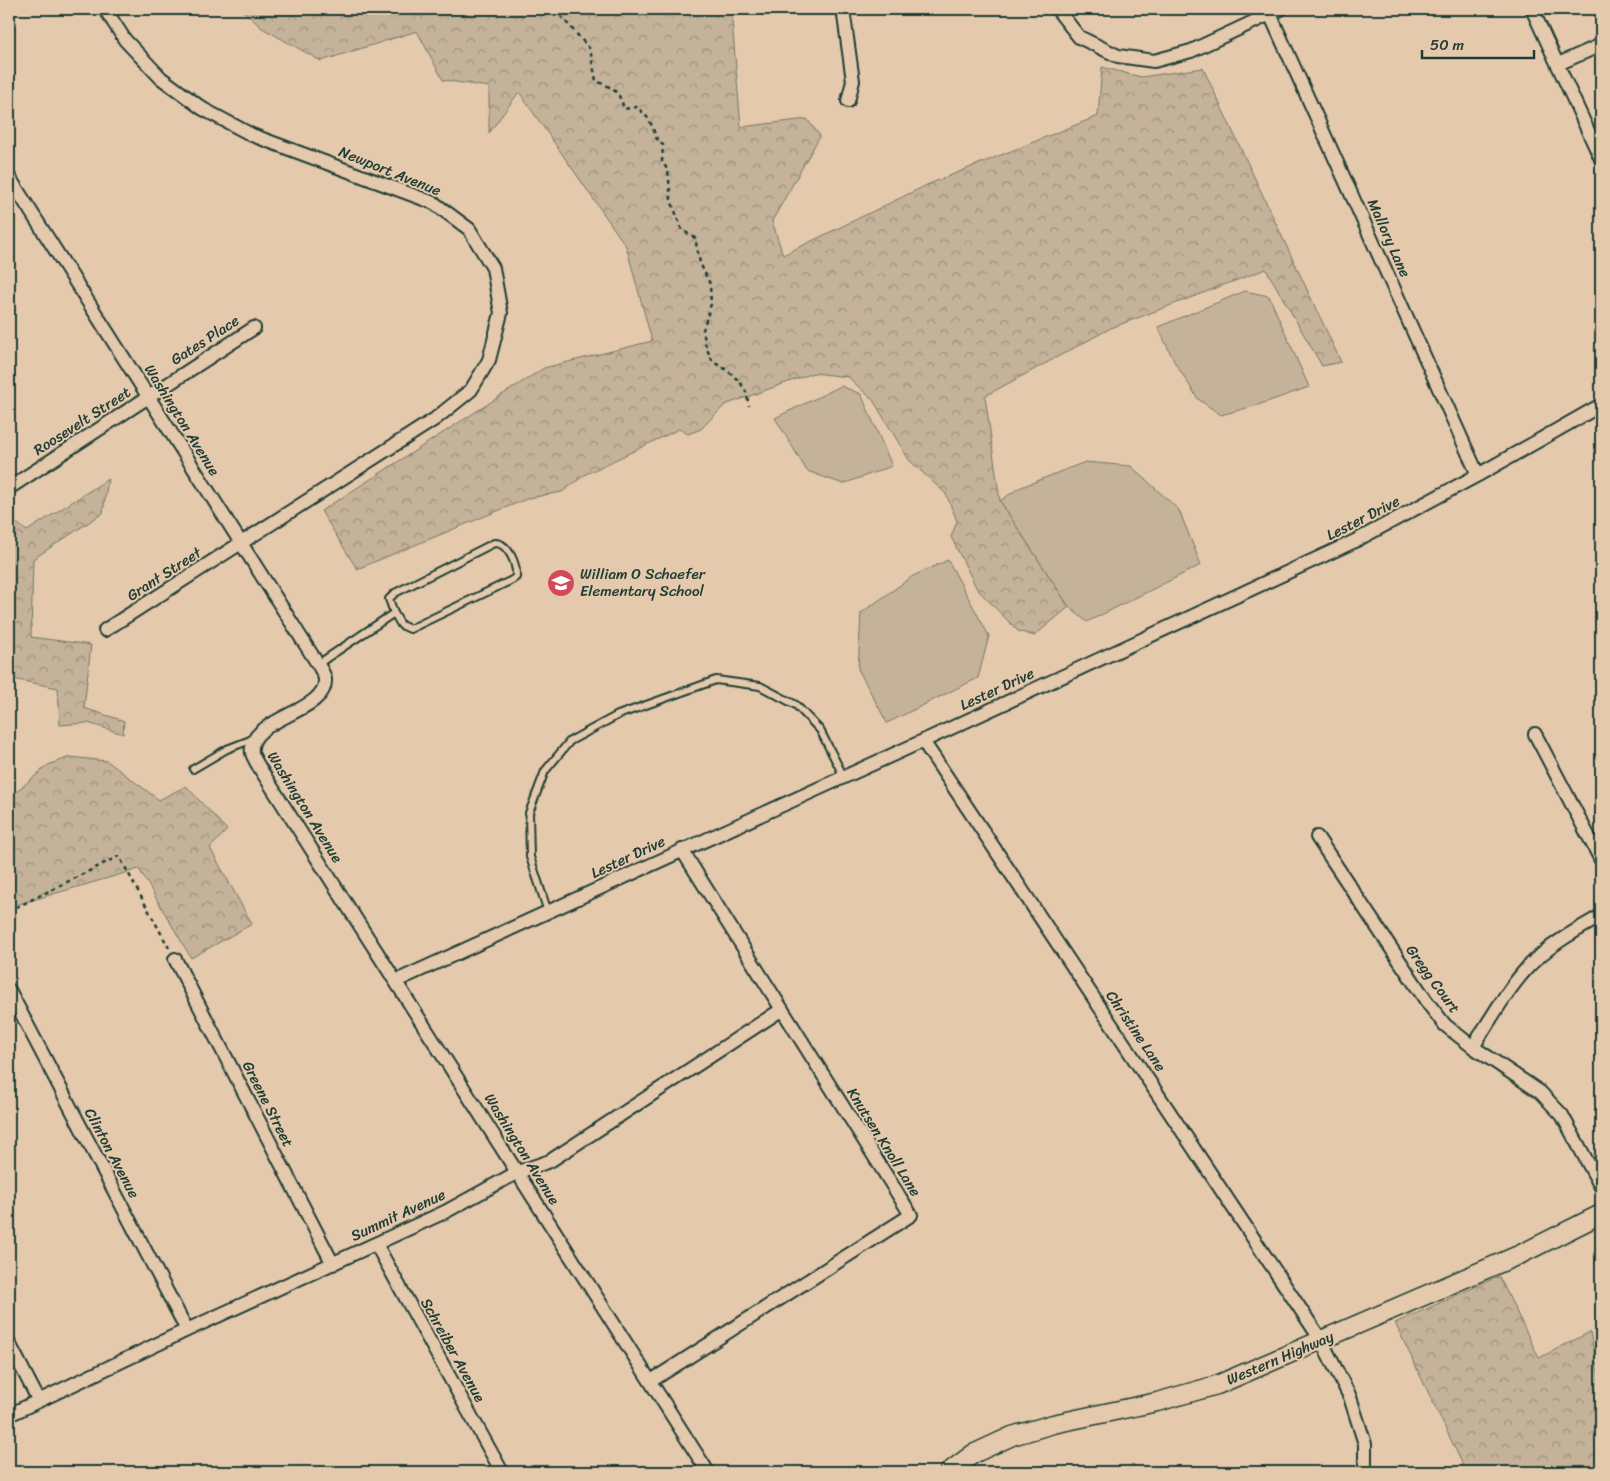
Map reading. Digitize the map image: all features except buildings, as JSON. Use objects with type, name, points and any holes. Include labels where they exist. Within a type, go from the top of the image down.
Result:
[{"type":"street","name":"Newport Avenue","points":[[105,9],[125,40],[161,78],[202,109],[252,135],[434,203],[469,229],[493,268],[501,313],[489,360],[471,390],[435,420],[241,544]]},
{"type":"street","points":[[843,9],[853,81],[848,101]]},
{"type":"street","points":[[1057,9],[1079,37],[1118,56],[1154,61],[1191,51],[1276,11]]},
{"type":"street","points":[[1532,9],[1601,159]]},
{"type":"street","name":"Mallory Lane","points":[[1276,11],[1478,475]]},
{"type":"street","points":[[1558,64],[1601,45]]},
{"type":"street","name":"Washington Avenue","points":[[9,177],[318,664],[325,679],[323,690],[314,700],[266,728],[254,739],[252,752],[259,767],[708,1472]]},
{"type":"street","name":"Gates Place","points":[[149,397],[254,328]]},
{"type":"street","name":"Roosevelt Street","points":[[9,488],[149,397]]},
{"type":"street","name":"Lester Drive","points":[[396,981],[923,741],[1355,541],[1478,475],[1601,405]]},
{"type":"street","name":"Grant Street","points":[[106,630],[241,544]]},
{"type":"street","points":[[1534,734],[1601,860]]},
{"type":"street","name":"Christine Lane","points":[[923,741],[1321,1340],[1350,1396],[1365,1444],[1365,1472]]},
{"type":"street","name":"Gregg Court","points":[[1317,837],[1445,1026],[1540,1092],[1562,1115],[1601,1187]]},
{"type":"street","name":"Knutsen Knoll Lane","points":[[651,1382],[911,1215],[682,850]]},
{"type":"street","points":[[1473,1047],[1503,1000],[1528,967],[1559,940],[1601,916]]},
{"type":"street","name":"Greene Street","points":[[175,959],[333,1264]]},
{"type":"street","name":"Clinton Avenue","points":[[9,990],[187,1330]]},
{"type":"street","name":"Summit Avenue","points":[[9,1415],[187,1330],[444,1212],[518,1172],[550,1161],[782,1010]]},
{"type":"street","name":"Western Highway","points":[[949,1472],[973,1454],[1012,1436],[1053,1424],[1157,1402],[1217,1385],[1521,1254],[1601,1214]]},
{"type":"street","name":"Schreiber Avenue","points":[[376,1244],[502,1472]]},
{"type":"street","points":[[9,1343],[39,1401]]},
{"type":"lane","points":[[494,543],[499,543],[506,547],[516,569],[516,577],[512,580],[410,629],[401,625],[394,613],[390,599],[395,593],[494,543]]},
{"type":"lane","points":[[318,664],[394,613]]},
{"type":"lane","points":[[548,912],[530,857],[529,813],[545,771],[570,741],[618,715],[716,680],[760,686],[796,705],[820,730],[844,777]]},
{"type":"lane","points":[[193,770],[227,749],[254,739]]},
{"type":"path","points":[[556,9],[590,49],[596,82],[613,88],[621,97],[624,110],[637,107],[649,119],[657,139],[664,146],[662,162],[668,170],[671,200],[682,230],[695,238],[700,263],[710,284],[712,304],[703,330],[706,346],[713,362],[727,370],[740,382],[746,392],[749,406]]},
{"type":"path","points":[[9,911],[119,856],[175,959]]},
{"type":"green space","points":[[241,9],[731,9],[741,127],[807,119],[820,136],[772,221],[783,255],[929,184],[1098,116],[1102,67],[1141,77],[1203,68],[1341,362],[1322,366],[1266,269],[1111,328],[985,396],[1000,501],[1069,607],[1034,636],[1018,631],[977,589],[951,537],[957,521],[946,494],[909,460],[873,400],[848,377],[813,373],[725,405],[701,429],[688,434],[679,429],[586,474],[562,492],[529,498],[357,569],[321,511],[544,368],[652,341],[626,246],[519,92],[489,133],[489,87],[443,80],[417,31],[321,61],[262,28]]},
{"type":"green space","points":[[1245,291],[1269,296],[1309,387],[1258,405],[1221,415],[1198,399],[1174,361],[1158,327]]},
{"type":"green space","points":[[841,386],[861,394],[892,466],[843,484],[807,471],[775,418]]},
{"type":"green space","points":[[1085,462],[1131,466],[1179,510],[1201,565],[1087,622],[1069,607],[1000,501],[1019,488]]},
{"type":"green space","points":[[108,479],[103,513],[33,559],[31,637],[91,645],[84,708],[124,721],[123,734],[88,723],[60,725],[58,688],[13,679],[9,673],[9,517],[27,531]]},
{"type":"green space","points":[[948,560],[989,636],[978,678],[887,723],[858,669],[861,613],[913,576]]},
{"type":"green space","points":[[70,757],[107,761],[159,800],[186,786],[227,830],[210,848],[252,924],[191,958],[139,869],[9,907],[9,798],[48,765]]},
{"type":"green space","points":[[1499,1276],[1539,1358],[1590,1332],[1601,1387],[1601,1472],[1461,1472],[1462,1463],[1395,1323]]},
{"type":"place","name":"William O Schaefer Elementary School","points":[[561,583]]}]
